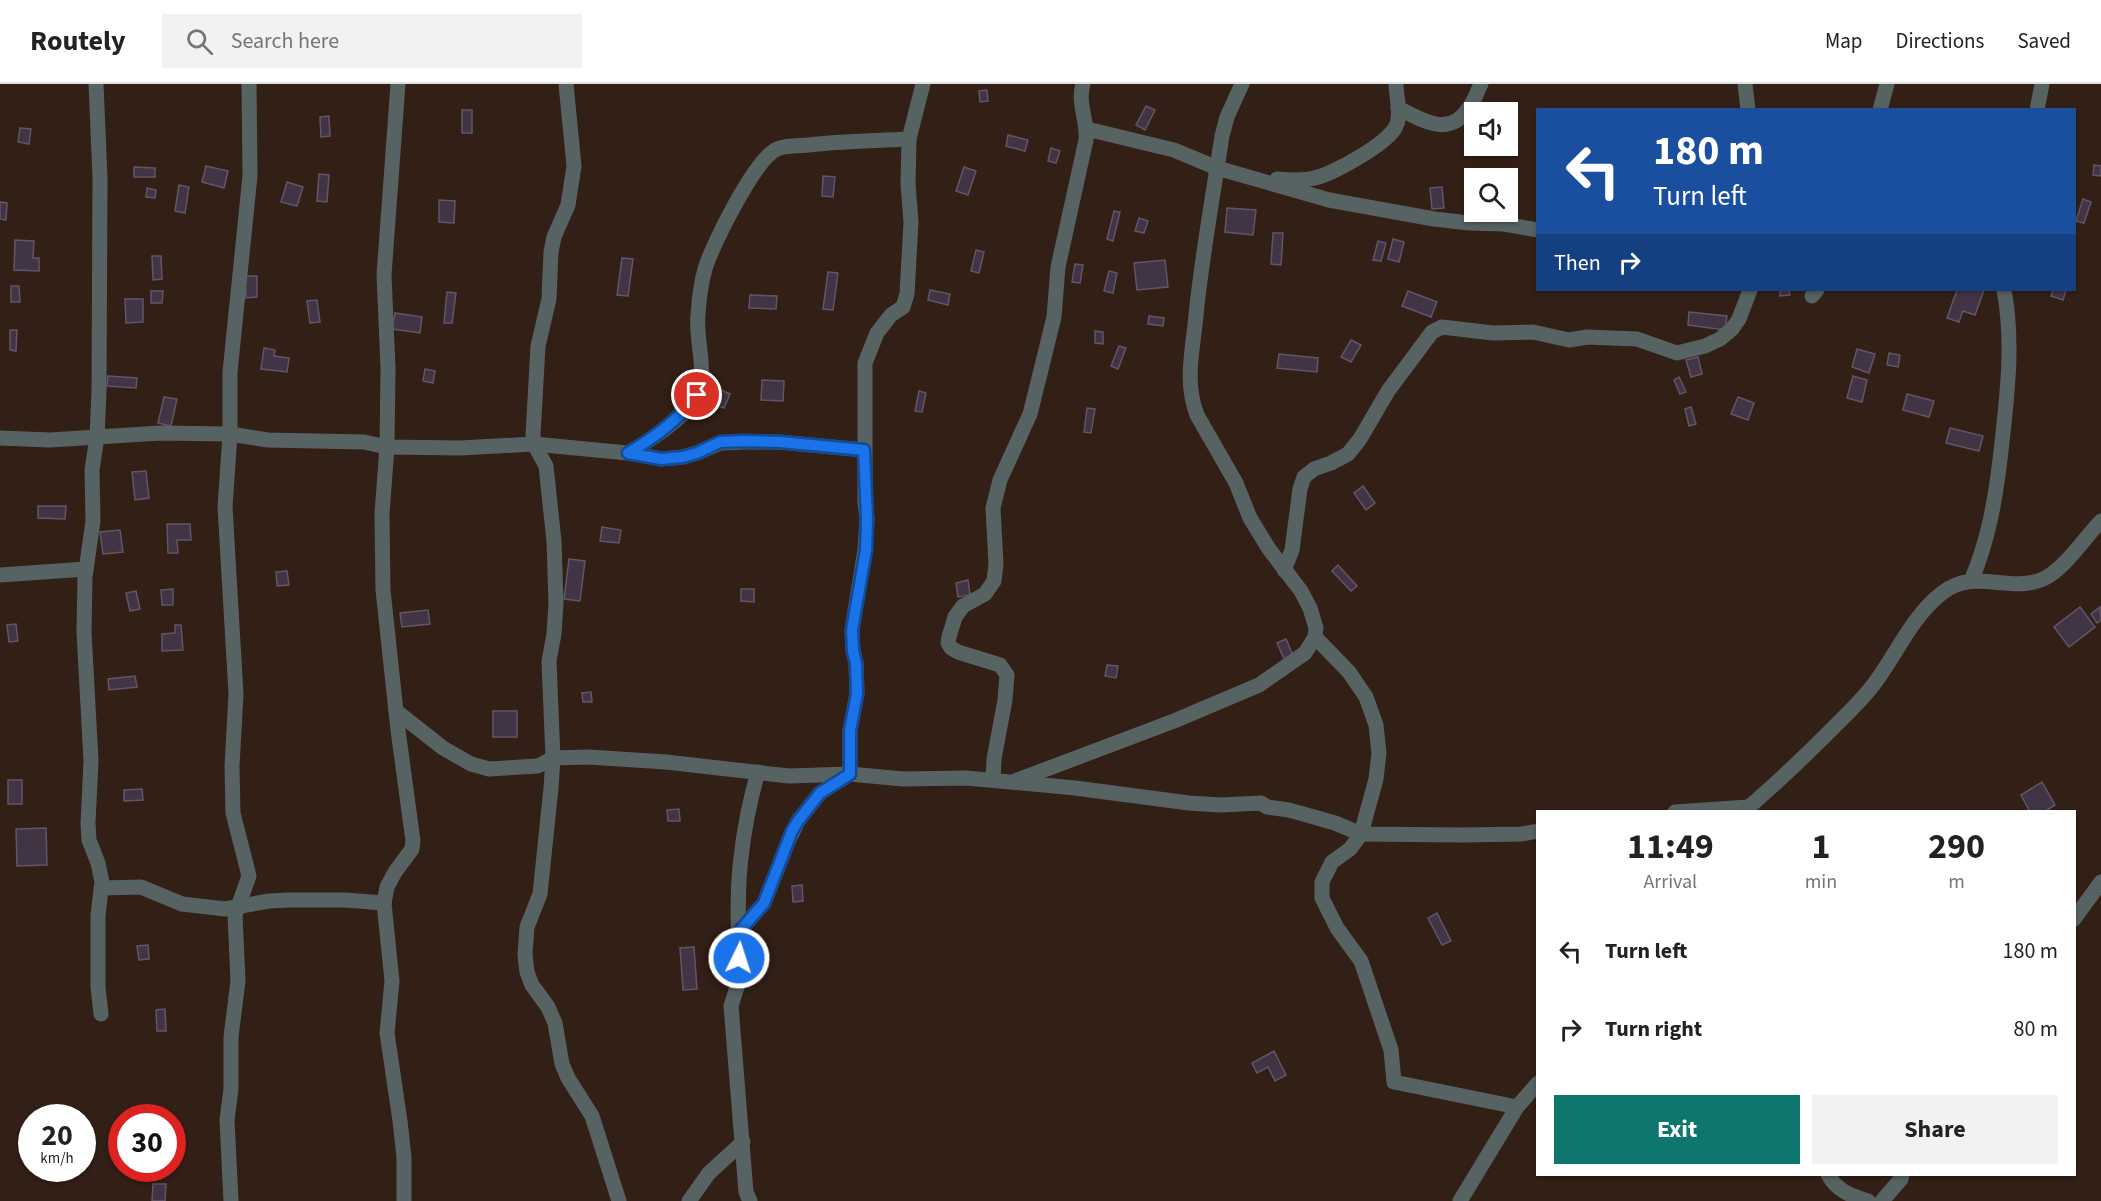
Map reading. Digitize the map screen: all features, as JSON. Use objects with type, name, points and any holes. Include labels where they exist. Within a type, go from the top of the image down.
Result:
[{"type":"street","points":[[96,84],[100,178],[97,437],[92,470],[93,521],[86,569],[84,632],[90,762],[89,840],[101,872],[98,915],[98,987],[101,1014]]},
{"type":"street","points":[[231,1201],[227,1120],[231,1089],[231,1037],[238,981],[235,921],[237,908],[249,876],[233,813],[232,765],[236,694],[225,507],[230,434],[230,372],[250,176],[249,84]]},
{"type":"street","points":[[398,84],[384,275],[388,368],[387,447],[382,514],[383,590],[413,841],[412,849],[387,887],[384,903],[392,981],[387,1032],[404,1156],[404,1201]]},
{"type":"street","points":[[566,84],[574,166],[573,179],[568,205],[554,237],[551,252],[549,299],[538,346],[534,444],[546,466],[554,541],[556,603],[549,661],[553,758],[540,894],[525,939],[527,972],[532,985],[548,1007],[555,1023],[562,1064],[592,1116],[619,1201]]},
{"type":"street","points":[[850,774],[850,730],[857,685],[852,630],[866,550],[865,363],[877,333],[891,315],[903,307],[907,294],[911,222],[908,184],[909,139],[923,84]]},
{"type":"street","points":[[993,780],[1007,675],[1000,665],[958,652],[948,644],[955,617],[963,606],[985,594],[994,581],[996,564],[993,508],[1000,480],[1030,414],[1054,317],[1058,267],[1087,129],[1081,102],[1083,84]]},
{"type":"street","points":[[1012,782],[1174,721],[1259,685],[1305,653],[1315,637],[1316,628],[1310,608],[1301,591],[1284,570],[1250,518],[1236,483],[1197,415],[1192,403],[1189,383],[1199,282],[1217,168],[1227,117],[1242,84]]},
{"type":"street","points":[[1253,177],[1278,180],[1314,178],[1341,167],[1391,135],[1397,125],[1396,84]]},
{"type":"street","points":[[1398,108],[1433,124],[1448,126],[1457,122],[1468,109],[1482,84]]},
{"type":"street","points":[[1745,84],[1748,108]]},
{"type":"street","points":[[1881,108],[1887,84]]},
{"type":"street","points":[[2037,108],[2042,84]]},
{"type":"street","points":[[1087,129],[1174,150],[1217,168],[1329,200],[1434,219],[1504,224],[1536,230]]},
{"type":"street","points":[[628,453],[667,427],[686,410],[697,395],[700,375],[698,313],[705,270],[728,218],[750,179],[765,159],[776,150],[788,147],[856,140],[909,139]]},
{"type":"street","points":[[1284,570],[1292,550],[1300,489],[1304,477],[1314,469],[1331,464],[1348,454],[1360,440],[1388,391],[1432,332],[1442,327],[1493,333],[1533,332],[1569,340],[1587,337],[1637,339],[1677,352],[1705,346],[1720,339],[1732,329],[1739,319],[1749,291]]},
{"type":"street","points":[[1971,581],[1988,534],[1998,482],[2004,427],[2009,337],[2004,291]]},
{"type":"street","points":[[0,438],[50,440],[160,433],[230,434],[268,440],[364,442],[387,447],[460,448],[534,444],[628,453],[661,459],[697,453],[720,442],[780,442],[864,450]]},
{"type":"street","points":[[1722,810],[1745,809],[1782,778],[1855,706],[1874,685],[1923,612],[1941,593],[1958,583],[1971,581],[2027,583],[2043,579],[2058,568],[2101,521]]},
{"type":"street","points":[[0,574],[86,569]]},
{"type":"street","points":[[1315,637],[1354,680],[1366,697],[1376,725],[1379,753],[1376,779],[1361,834],[1350,849],[1332,862],[1322,882],[1322,898],[1337,928],[1361,961],[1391,1050],[1394,1082],[1516,1107]]},
{"type":"street","points":[[396,711],[435,743],[480,768],[504,769],[538,766],[553,758],[607,758],[789,776],[850,774],[925,780],[966,778],[1075,788],[1189,803],[1221,805],[1261,803],[1267,807],[1289,810],[1335,823],[1361,834],[1462,835],[1522,834],[1536,831]]},
{"type":"street","points":[[750,1201],[746,1192],[731,1006],[738,984],[740,858],[751,796],[758,772]]},
{"type":"street","points":[[738,933],[764,903],[798,821],[820,793],[850,774]]},
{"type":"street","points":[[2076,916],[2101,882]]},
{"type":"street","points":[[101,888],[141,887],[182,904],[225,909],[289,900],[384,903]]},
{"type":"street","points":[[1460,1201],[1516,1107],[1536,1085]]},
{"type":"street","points":[[689,1201],[709,1173],[743,1142]]},
{"type":"street","points":[[1830,1176],[1847,1194],[1868,1201]]},
{"type":"street","points":[[1882,1201],[1902,1176]]},
{"type":"building","points":[[987,90],[988,101],[980,102],[979,91]]},
{"type":"building","points":[[1146,106],[1155,110],[1145,130],[1136,125]]},
{"type":"building","points":[[462,110],[472,110],[472,133],[462,133]]},
{"type":"building","points":[[329,116],[330,136],[321,137],[320,117]]},
{"type":"building","points":[[20,128],[31,129],[29,144],[18,142]]},
{"type":"building","points":[[1008,135],[1028,140],[1025,151],[1006,146]]},
{"type":"building","points":[[1051,148],[1060,151],[1056,163],[1048,161]]},
{"type":"building","points":[[2094,165],[2101,166],[2101,176],[2093,175]]},
{"type":"building","points":[[206,166],[228,171],[224,188],[202,182]]},
{"type":"building","points":[[134,167],[155,168],[155,177],[134,177]]},
{"type":"building","points":[[964,167],[976,171],[968,195],[956,191]]},
{"type":"building","points":[[319,174],[329,175],[327,202],[317,201]]},
{"type":"building","points":[[823,176],[835,177],[833,197],[822,196]]},
{"type":"building","points":[[287,182],[303,187],[297,206],[281,202]]},
{"type":"building","points":[[179,185],[189,187],[185,213],[175,211]]},
{"type":"building","points":[[1442,187],[1444,208],[1432,209],[1430,188]]},
{"type":"building","points":[[147,188],[156,190],[155,198],[146,197]]},
{"type":"building","points":[[2083,199],[2091,202],[2084,223],[2076,221]]},
{"type":"building","points":[[439,200],[455,201],[454,223],[439,222]]},
{"type":"building","points":[[0,202],[7,203],[6,220],[0,219]]},
{"type":"building","points":[[1227,208],[1256,210],[1253,235],[1225,232]]},
{"type":"building","points":[[1114,211],[1120,212],[1113,241],[1107,239]]},
{"type":"building","points":[[1139,218],[1148,221],[1144,233],[1135,231]]},
{"type":"building","points":[[1273,233],[1283,233],[1281,265],[1271,264]]},
{"type":"building","points":[[1393,239],[1404,242],[1399,262],[1388,259]]},
{"type":"building","points":[[15,240],[34,241],[33,258],[39,258],[39,271],[14,270]]},
{"type":"building","points":[[1378,241],[1386,243],[1381,261],[1373,260]]},
{"type":"building","points":[[976,250],[984,252],[979,273],[971,271]]},
{"type":"building","points":[[152,256],[161,256],[162,279],[153,280]]},
{"type":"building","points":[[622,258],[633,259],[628,296],[617,295]]},
{"type":"building","points":[[1165,260],[1168,287],[1137,290],[1134,263]]},
{"type":"building","points":[[1075,264],[1083,265],[1080,283],[1072,282]]},
{"type":"building","points":[[1109,271],[1117,273],[1113,293],[1104,291]]},
{"type":"building","points":[[828,272],[838,273],[833,310],[823,309]]},
{"type":"building","points":[[245,276],[257,276],[257,297],[246,298]]},
{"type":"building","points":[[11,286],[19,286],[20,302],[11,302]]},
{"type":"building","points":[[930,290],[950,294],[948,305],[928,300]]},
{"type":"building","points":[[151,291],[163,291],[162,303],[151,303]]},
{"type":"building","points":[[1408,291],[1437,302],[1431,317],[1402,306]]},
{"type":"building","points":[[1780,291],[1789,291],[1790,295],[1780,296]]},
{"type":"building","points":[[1957,291],[1984,291],[1975,315],[1963,311],[1959,322],[1947,318]]},
{"type":"building","points":[[2053,291],[2066,291],[2063,300],[2051,296]]},
{"type":"building","points":[[447,292],[456,293],[452,323],[444,323]]},
{"type":"building","points":[[750,295],[777,296],[776,309],[749,308]]},
{"type":"building","points":[[125,299],[143,299],[143,322],[126,323]]},
{"type":"building","points":[[317,300],[320,322],[310,323],[307,301]]},
{"type":"building","points":[[1689,312],[1727,316],[1725,330],[1688,325]]},
{"type":"building","points":[[395,313],[422,317],[420,333],[392,329]]},
{"type":"building","points":[[1149,316],[1164,318],[1163,326],[1148,324]]},
{"type":"building","points":[[10,330],[17,330],[16,351],[10,350]]},
{"type":"building","points":[[1095,331],[1103,332],[1103,344],[1095,343]]},
{"type":"building","points":[[1351,340],[1361,345],[1351,362],[1341,357]]},
{"type":"building","points":[[1119,346],[1126,348],[1118,369],[1111,366]]},
{"type":"building","points":[[264,348],[275,350],[274,356],[289,358],[287,372],[261,369]]},
{"type":"building","points":[[1857,349],[1875,354],[1869,373],[1852,367]]},
{"type":"building","points":[[1889,353],[1900,355],[1898,367],[1887,365]]},
{"type":"building","points":[[1279,354],[1318,358],[1317,372],[1277,368]]},
{"type":"building","points":[[1698,357],[1702,374],[1691,377],[1686,360]]},
{"type":"building","points":[[425,369],[435,371],[433,383],[423,381]]},
{"type":"building","points":[[108,376],[137,378],[136,388],[107,386]]},
{"type":"building","points":[[1853,376],[1867,380],[1862,402],[1847,398]]},
{"type":"building","points":[[1679,377],[1686,392],[1680,394],[1674,380]]},
{"type":"building","points":[[762,380],[784,381],[783,401],[761,400]]},
{"type":"building","points":[[721,390],[730,394],[724,408],[715,405]]},
{"type":"building","points":[[919,391],[926,393],[922,412],[915,411]]},
{"type":"building","points":[[1907,394],[1934,401],[1929,417],[1903,410]]},
{"type":"building","points":[[164,397],[177,399],[171,426],[158,423]]},
{"type":"building","points":[[1738,397],[1754,403],[1748,420],[1731,414]]},
{"type":"building","points":[[1691,407],[1696,424],[1689,426],[1685,409]]},
{"type":"building","points":[[1087,408],[1095,409],[1091,433],[1084,432]]},
{"type":"building","points":[[1950,428],[1983,436],[1979,451],[1946,443]]},
{"type":"building","points":[[146,471],[149,498],[135,500],[132,472]]},
{"type":"building","points":[[1363,486],[1375,503],[1366,510],[1354,493]]},
{"type":"building","points":[[38,506],[66,506],[65,519],[38,518]]},
{"type":"building","points":[[167,524],[190,524],[191,540],[177,540],[178,553],[168,553]]},
{"type":"building","points":[[602,527],[621,530],[619,543],[600,541]]},
{"type":"building","points":[[120,530],[123,552],[103,554],[100,532]]},
{"type":"building","points":[[569,559],[585,561],[580,601],[564,599]]},
{"type":"building","points":[[1338,565],[1357,586],[1351,591],[1332,571]]},
{"type":"building","points":[[287,571],[289,585],[277,586],[276,572]]},
{"type":"building","points":[[968,580],[970,595],[958,597],[956,583]]},
{"type":"building","points":[[173,589],[173,605],[162,605],[161,590]]},
{"type":"building","points":[[741,589],[754,589],[754,602],[741,601]]},
{"type":"building","points":[[136,591],[140,609],[130,611],[126,593]]},
{"type":"building","points":[[2080,607],[2095,627],[2069,647],[2054,627]]},
{"type":"building","points":[[2100,607],[2101,620],[2097,623],[2091,614]]},
{"type":"building","points":[[428,610],[430,624],[402,627],[400,613]]},
{"type":"building","points":[[16,624],[18,641],[9,642],[7,625]]},
{"type":"building","points":[[175,625],[181,625],[183,650],[162,651],[162,634],[175,633]]},
{"type":"building","points":[[1286,639],[1294,658],[1285,661],[1277,643]]},
{"type":"building","points":[[1107,665],[1118,666],[1116,678],[1105,676]]},
{"type":"building","points":[[135,676],[137,687],[109,690],[108,679]]},
{"type":"building","points":[[591,692],[592,702],[583,702],[582,693]]},
{"type":"building","points":[[493,711],[517,711],[517,737],[493,737]]},
{"type":"building","points":[[8,780],[22,780],[22,804],[8,804]]},
{"type":"building","points":[[2042,782],[2055,805],[2047,810],[2029,810],[2021,795]]},
{"type":"building","points":[[142,789],[143,800],[124,801],[124,790]]},
{"type":"building","points":[[679,809],[680,821],[668,821],[667,810]]},
{"type":"building","points":[[46,828],[47,865],[17,866],[16,829]]},
{"type":"building","points":[[802,885],[803,901],[793,902],[792,886]]},
{"type":"building","points":[[1437,913],[1451,941],[1442,945],[1428,918]]},
{"type":"building","points":[[148,945],[149,959],[139,960],[137,946]]},
{"type":"building","points":[[694,947],[697,989],[683,990],[680,948]]},
{"type":"building","points":[[165,1009],[166,1031],[157,1031],[156,1010]]},
{"type":"building","points":[[1274,1051],[1286,1075],[1275,1081],[1268,1067],[1257,1073],[1252,1063]]},
{"type":"building","points":[[153,1184],[166,1184],[165,1201],[152,1201]]},
{"type":"route","points":[[697,395],[686,410],[667,427],[628,453],[661,459],[697,453],[720,442],[780,442],[864,450],[866,467],[866,550],[852,630],[857,694],[850,730],[850,774],[820,793],[798,821],[764,903],[738,933],[739,958]]}]
